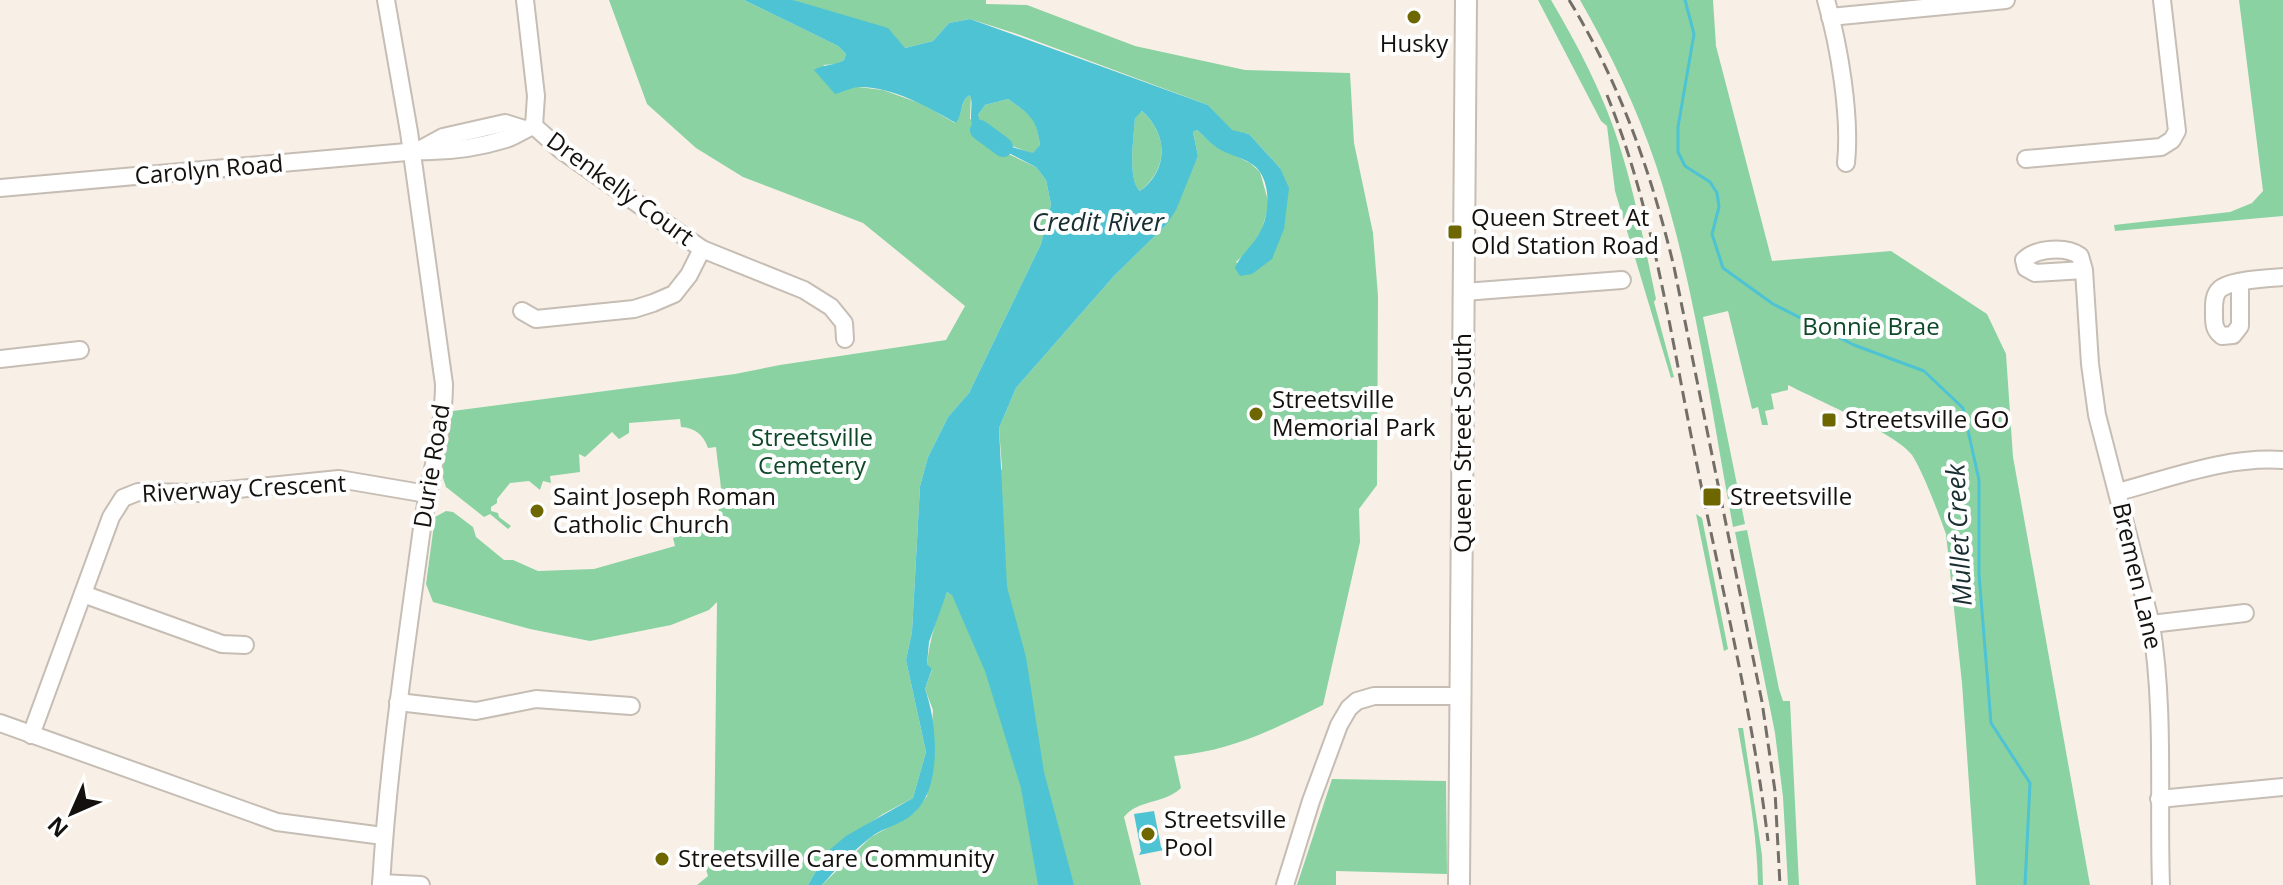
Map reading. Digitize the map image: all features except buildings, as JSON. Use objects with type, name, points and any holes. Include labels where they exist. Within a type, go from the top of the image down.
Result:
[{"type":"main road","name":"Queen Street South","points":[[1459,885],[1466,0]]},
{"type":"street","name":"Durie Road","points":[[381,884],[383,836],[398,702],[427,494],[444,409],[444,384],[414,152],[386,0]]},
{"type":"street","name":"Drenkelly Court","points":[[525,0],[536,96],[529,127],[702,249],[804,290],[831,307],[844,323],[845,339]]},
{"type":"street","points":[[1846,163],[1841,81],[1828,8],[2006,0]]},
{"type":"street","points":[[2026,159],[2161,147],[2172,140],[2177,131],[2162,0]]},
{"type":"street","name":"Carolyn Road","points":[[0,188],[414,152],[450,152],[509,139],[529,127]]},
{"type":"street","points":[[522,311],[536,319],[634,309],[653,303],[674,294],[689,275],[702,249]]},
{"type":"street","name":"Bremen Lane","points":[[2084,270],[2092,391],[2151,624],[2160,691],[2161,885]]},
{"type":"street","points":[[2240,283],[2283,277]]},
{"type":"street","points":[[1464,292],[1622,280]]},
{"type":"street","points":[[0,359],[80,350]]},
{"type":"street","points":[[2118,492],[2220,465],[2248,460],[2283,460]]},
{"type":"street","name":"Riverway Crescent","points":[[31,735],[111,517],[123,498],[138,492],[198,493],[339,479],[427,494]]},
{"type":"street","points":[[83,594],[222,644],[245,645]]},
{"type":"street","points":[[2151,624],[2245,613]]},
{"type":"street","points":[[1285,885],[1311,801],[1343,716],[1349,708],[1357,701],[1374,696],[1461,696]]},
{"type":"street","points":[[398,702],[476,711],[536,699],[631,706]]},
{"type":"street","points":[[0,723],[277,822],[383,836]]},
{"type":"street","points":[[2159,799],[2283,787]]},
{"type":"street","points":[[381,884],[421,885]]},
{"type":"green space","name":"Streetsville Cemetery","points":[[609,0],[744,0],[838,46],[846,54],[844,60],[823,65],[858,87],[883,90],[922,104],[955,123],[971,94],[970,119],[978,121],[978,115],[985,105],[1008,99],[1031,117],[1039,135],[1040,145],[1033,154],[1012,146],[1004,152],[1036,167],[1046,180],[1051,204],[1041,244],[969,393],[948,417],[928,457],[920,486],[912,632],[906,660],[926,752],[913,798],[883,814],[827,852],[808,885],[697,885],[708,876],[704,863],[714,856],[717,602],[709,610],[671,625],[590,641],[530,629],[433,602],[426,584],[435,517],[446,511],[453,512],[473,527],[476,537],[504,560],[513,560],[538,571],[594,569],[675,546],[673,538],[707,524],[716,516],[720,506],[716,447],[708,448],[698,433],[681,427],[680,419],[629,423],[629,433],[619,439],[612,432],[585,457],[579,454],[580,472],[550,476],[551,483],[543,481],[540,490],[529,481],[510,483],[491,507],[491,511],[498,513],[511,526],[508,529],[490,514],[484,517],[446,487],[440,469],[445,412],[735,374],[946,340],[965,306],[863,223],[743,177],[696,148],[647,104]]},
{"type":"green space","name":"Streetsville Memorial Park","points":[[793,0],[986,0],[986,4],[1027,5],[1135,46],[1245,70],[1350,73],[1354,143],[1373,233],[1378,296],[1377,485],[1359,509],[1360,542],[1323,705],[1233,744],[1174,756],[1181,788],[1167,797],[1137,807],[1124,817],[1141,885],[822,885],[871,837],[914,813],[927,796],[933,710],[925,689],[932,670],[927,664],[930,645],[943,601],[947,592],[952,594],[1002,468],[999,428],[1016,388],[1114,276],[1166,225],[1198,156],[1193,132],[1197,130],[1215,146],[1250,163],[1260,172],[1269,204],[1262,229],[1251,248],[1236,262],[1252,274],[1280,168],[1249,134],[1232,131],[1208,105],[1020,35],[970,19],[949,23],[933,41],[905,48]]},
{"type":"green space","points":[[1538,0],[1551,0],[1589,70],[1613,125],[1635,201],[1656,299],[1654,302],[1674,377],[1671,378],[1615,191],[1607,126],[1601,121]]},
{"type":"green space","name":"Bonnie Brae","points":[[1580,0],[1713,0],[1716,46],[1772,261],[1891,251],[1987,314],[2006,354],[2013,457],[2090,885],[1976,885],[1962,683],[1946,534],[1926,483],[1912,455],[1890,437],[1788,385],[1788,390],[1771,394],[1774,409],[1765,411],[1768,425],[1762,425],[1758,407],[1752,409],[1728,311],[1703,317],[1745,524],[1733,527],[1700,344],[1669,208],[1632,101]]},
{"type":"green space","points":[[2239,0],[2283,0],[2283,216],[2115,231],[2114,225],[2230,212],[2252,203],[2263,191]]},
{"type":"green space","points":[[1142,111],[1157,131],[1162,152],[1156,173],[1140,191],[1134,177],[1132,157],[1135,117]]},
{"type":"green space","points":[[1696,514],[1702,518],[1728,649],[1724,651]]},
{"type":"green space","points":[[1747,530],[1779,689],[1783,701],[1790,701],[1799,885],[1788,885],[1783,797],[1775,733],[1735,532]]},
{"type":"green space","points":[[1738,728],[1743,728],[1762,855],[1763,885],[1758,885],[1754,825]]},
{"type":"green space","points":[[1332,779],[1446,781],[1447,874],[1336,871],[1336,885],[1297,885]]},
{"type":"water","name":"Credit River","points":[[744,0],[793,0],[888,28],[905,48],[933,41],[949,23],[970,19],[1208,105],[1232,130],[1249,134],[1280,168],[1289,188],[1284,229],[1272,259],[1252,274],[1240,276],[1235,268],[1257,237],[1265,218],[1268,202],[1264,179],[1251,163],[1221,150],[1197,130],[1193,132],[1198,156],[1176,210],[1166,225],[1114,276],[1016,388],[999,428],[1007,587],[1026,657],[1044,772],[1074,885],[1038,885],[1021,788],[985,671],[952,595],[947,592],[929,642],[927,664],[932,669],[925,689],[935,754],[930,787],[923,802],[910,817],[865,842],[822,885],[808,885],[827,852],[846,836],[913,798],[926,752],[906,660],[912,632],[920,486],[928,457],[948,417],[969,393],[1041,244],[1051,204],[1046,180],[1036,167],[1001,149],[1005,145],[1033,153],[1040,145],[1031,118],[1008,99],[985,105],[978,115],[982,129],[978,132],[971,119],[970,95],[956,123],[885,90],[857,87],[835,94],[814,70],[844,60],[846,54],[838,46]],"holes":[[[1142,111],[1151,121],[1161,142],[1162,152],[1156,173],[1140,191],[1132,168],[1135,118]]]},
{"type":"water","name":"Streetsville Pool","points":[[1154,811],[1164,850],[1139,855],[1141,851],[1134,814]]},
{"type":"waterway","name":"Mullet Creek","points":[[1685,0],[1694,34],[1678,127],[1678,152],[1685,166],[1710,182],[1717,193],[1719,207],[1712,234],[1723,268],[1773,304],[1854,345],[1924,371],[1963,408],[1979,480],[1979,574],[1991,723],[2030,783],[2025,885]]},
{"type":"waterway","name":"Credit River","points":[[980,130],[1003,147]]},
{"type":"railway","points":[[1569,0],[1604,63],[1632,129],[1674,267],[1762,702],[1775,791],[1780,885]]},
{"type":"railway","points":[[1607,95],[1637,184],[1660,275],[1745,697],[1768,841]]},
{"type":"place","name":"Husky","points":[[1414,17]]},
{"type":"place","name":"Queen Street At Old Station Road","points":[[1455,232]]},
{"type":"place","name":"Streetsville Memorial Park","points":[[1256,414]]},
{"type":"place","name":"Streetsville GO","points":[[1829,420]]},
{"type":"place","name":"Streetsville","points":[[1712,497]]},
{"type":"place","name":"Saint Joseph Roman Catholic Church","points":[[537,511]]},
{"type":"place","name":"Streetsville Pool","points":[[1148,834]]},
{"type":"place","name":"Streetsville Care Community","points":[[662,859]]}]
